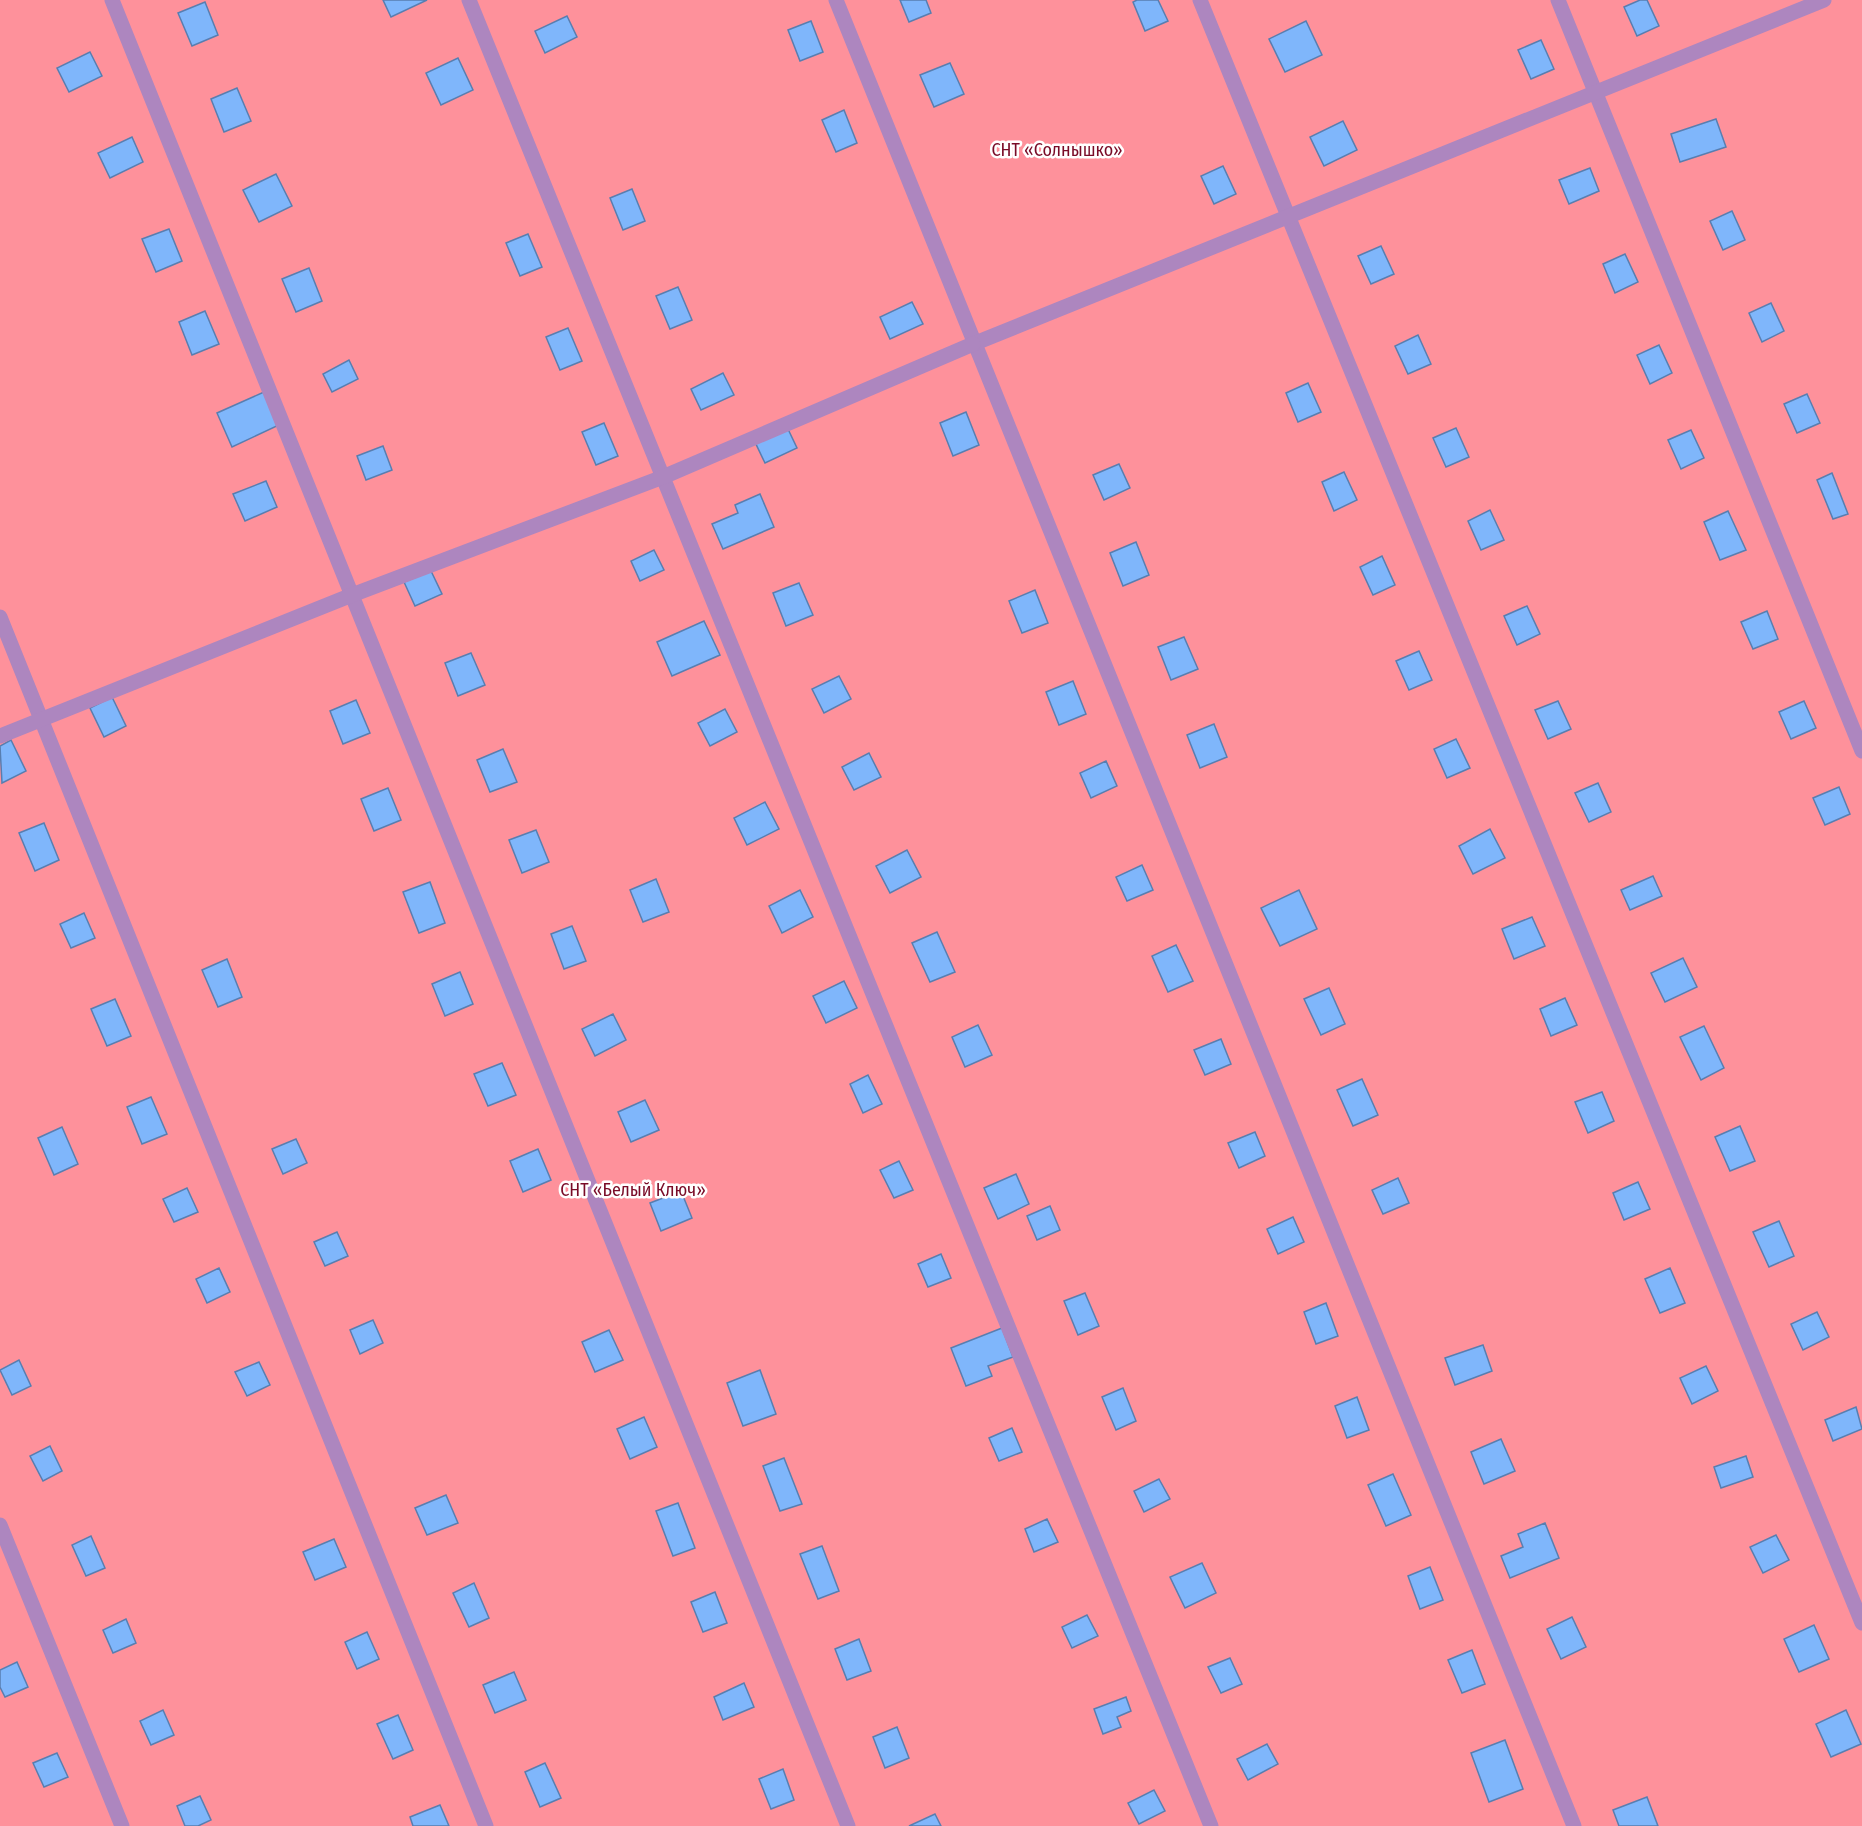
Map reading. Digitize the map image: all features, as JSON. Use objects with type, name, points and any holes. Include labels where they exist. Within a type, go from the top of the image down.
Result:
[{"type":"street","points":[[112,0],[848,1826]]},
{"type":"street","points":[[469,0],[1211,1826]]},
{"type":"street","points":[[836,0],[973,344],[1574,1826]]},
{"type":"street","points":[[1200,0],[1862,1623]]},
{"type":"street","points":[[1558,0],[1862,751]]},
{"type":"street","points":[[0,736],[352,595],[663,477],[973,344],[1824,0]]},
{"type":"street","points":[[0,617],[486,1826]]},
{"type":"street","points":[[0,1525],[122,1826]]},
{"type":"green space","name":"СНТ «Белый Ключ»","points":[[0,0],[1862,0],[1862,1826],[0,1826]]},
{"type":"building","points":[[383,0],[427,0],[391,17]]},
{"type":"building","points":[[900,0],[926,0],[931,13],[909,22]]},
{"type":"building","points":[[1158,0],[1168,21],[1145,31],[1133,2]]},
{"type":"building","points":[[1640,0],[1647,0],[1659,26],[1637,36],[1624,7]]},
{"type":"building","points":[[205,2],[218,35],[192,46],[178,13]]},
{"type":"building","points":[[567,16],[577,37],[545,53],[535,31]]},
{"type":"building","points":[[811,21],[823,52],[800,61],[788,30]]},
{"type":"building","points":[[1306,21],[1322,55],[1285,72],[1269,39]]},
{"type":"building","points":[[1541,40],[1554,69],[1531,79],[1518,50]]},
{"type":"building","points":[[90,52],[102,76],[69,92],[57,68]]},
{"type":"building","points":[[458,58],[473,90],[441,105],[426,73]]},
{"type":"building","points":[[950,63],[964,94],[934,107],[920,75]]},
{"type":"building","points":[[237,88],[251,121],[224,132],[211,99]]},
{"type":"building","points":[[844,110],[857,143],[836,152],[822,120]]},
{"type":"building","points":[[1716,119],[1726,147],[1680,162],[1671,134]]},
{"type":"building","points":[[1343,121],[1357,150],[1324,166],[1310,137]]},
{"type":"building","points":[[132,137],[143,162],[110,178],[98,153]]},
{"type":"building","points":[[1223,166],[1236,194],[1214,204],[1201,176]]},
{"type":"building","points":[[1590,168],[1599,191],[1569,204],[1559,180]]},
{"type":"building","points":[[276,174],[292,206],[259,222],[243,190]]},
{"type":"building","points":[[632,189],[645,221],[623,230],[610,198]]},
{"type":"building","points":[[1732,211],[1745,240],[1723,250],[1710,221]]},
{"type":"building","points":[[169,229],[182,261],[156,272],[142,239]]},
{"type":"building","points":[[528,234],[542,267],[520,276],[506,243]]},
{"type":"building","points":[[1381,246],[1394,274],[1371,284],[1358,256]]},
{"type":"building","points":[[1625,254],[1638,282],[1615,293],[1603,264]]},
{"type":"building","points":[[309,268],[322,301],[296,312],[282,279]]},
{"type":"building","points":[[678,287],[692,320],[670,329],[656,296]]},
{"type":"building","points":[[912,302],[923,324],[890,339],[880,317]]},
{"type":"building","points":[[1771,303],[1784,331],[1762,342],[1749,313]]},
{"type":"building","points":[[205,311],[219,344],[192,355],[179,322]]},
{"type":"building","points":[[568,328],[582,361],[560,370],[546,337]]},
{"type":"building","points":[[1418,335],[1431,364],[1408,374],[1395,346]]},
{"type":"building","points":[[1659,345],[1672,373],[1650,384],[1637,355]]},
{"type":"building","points":[[349,360],[358,379],[332,392],[323,374]]},
{"type":"building","points":[[723,373],[734,395],[701,410],[691,389]]},
{"type":"building","points":[[1308,383],[1321,412],[1298,422],[1286,393]]},
{"type":"building","points":[[264,392],[279,425],[232,447],[217,413]]},
{"type":"building","points":[[1807,394],[1820,423],[1797,433],[1784,404]]},
{"type":"building","points":[[966,412],[979,445],[953,456],[940,423]]},
{"type":"building","points":[[604,423],[618,456],[596,465],[582,432]]},
{"type":"building","points":[[787,427],[797,448],[765,463],[755,442]]},
{"type":"building","points":[[1456,428],[1469,457],[1446,467],[1433,438]]},
{"type":"building","points":[[1691,430],[1704,458],[1681,469],[1668,440]]},
{"type":"building","points":[[383,446],[392,470],[366,480],[357,456]]},
{"type":"building","points":[[1119,464],[1130,488],[1104,500],[1093,475]]},
{"type":"building","points":[[1344,472],[1357,500],[1334,511],[1322,482]]},
{"type":"building","points":[[1832,473],[1848,514],[1833,519],[1817,480]]},
{"type":"building","points":[[266,481],[277,507],[245,521],[233,494]]},
{"type":"building","points":[[760,494],[774,527],[723,549],[712,524],[738,513],[735,505]]},
{"type":"building","points":[[1490,510],[1504,540],[1481,550],[1468,521]]},
{"type":"building","points":[[1728,511],[1746,550],[1720,560],[1704,522]]},
{"type":"building","points":[[1136,542],[1149,575],[1123,586],[1110,553]]},
{"type":"building","points":[[654,550],[664,570],[640,581],[631,561]]},
{"type":"building","points":[[1382,556],[1395,585],[1373,595],[1360,567]]},
{"type":"building","points":[[431,571],[442,594],[415,606],[404,582]]},
{"type":"building","points":[[799,583],[813,615],[786,626],[773,593]]},
{"type":"building","points":[[1035,590],[1048,623],[1022,633],[1009,601]]},
{"type":"building","points":[[1527,606],[1540,634],[1517,645],[1504,616]]},
{"type":"building","points":[[1767,611],[1778,639],[1753,649],[1741,622]]},
{"type":"building","points":[[704,621],[720,655],[672,676],[657,642]]},
{"type":"building","points":[[1184,637],[1198,669],[1171,680],[1158,647]]},
{"type":"building","points":[[1419,651],[1432,680],[1409,690],[1396,661]]},
{"type":"building","points":[[471,653],[485,685],[458,696],[445,663]]},
{"type":"building","points":[[839,676],[851,699],[824,713],[812,689]]},
{"type":"building","points":[[1073,681],[1086,714],[1059,725],[1046,692]]},
{"type":"building","points":[[112,697],[126,726],[104,737],[90,708]]},
{"type":"building","points":[[356,700],[370,733],[343,744],[330,711]]},
{"type":"building","points":[[1558,701],[1571,729],[1548,739],[1535,710]]},
{"type":"building","points":[[1804,701],[1816,728],[1791,739],[1779,712]]},
{"type":"building","points":[[725,709],[737,732],[710,746],[698,723]]},
{"type":"building","points":[[1214,724],[1227,757],[1200,768],[1187,735]]},
{"type":"building","points":[[1456,739],[1470,768],[1447,778],[1434,749]]},
{"type":"building","points":[[11,740],[26,771],[2,783],[0,746]]},
{"type":"building","points":[[503,749],[517,782],[490,792],[477,760]]},
{"type":"building","points":[[869,753],[881,777],[854,790],[842,767]]},
{"type":"building","points":[[1106,761],[1117,786],[1091,798],[1080,773]]},
{"type":"building","points":[[1598,783],[1611,812],[1589,822],[1575,793]]},
{"type":"building","points":[[1839,787],[1850,814],[1825,825],[1813,798]]},
{"type":"building","points":[[388,788],[401,820],[374,831],[361,799]]},
{"type":"building","points":[[765,802],[779,829],[747,845],[734,818]]},
{"type":"building","points":[[44,823],[59,860],[35,871],[19,833]]},
{"type":"building","points":[[1490,829],[1505,858],[1473,874],[1459,846]]},
{"type":"building","points":[[536,830],[549,862],[522,873],[509,840]]},
{"type":"building","points":[[907,850],[921,877],[890,893],[876,866]]},
{"type":"building","points":[[1142,865],[1153,890],[1127,901],[1116,877]]},
{"type":"building","points":[[1653,876],[1662,896],[1630,910],[1621,890]]},
{"type":"building","points":[[656,879],[669,912],[643,922],[630,890]]},
{"type":"building","points":[[430,882],[445,923],[419,933],[403,892]]},
{"type":"building","points":[[800,890],[813,917],[782,933],[769,906]]},
{"type":"building","points":[[1299,890],[1317,929],[1280,946],[1261,908]]},
{"type":"building","points":[[84,913],[95,938],[71,948],[60,924]]},
{"type":"building","points":[[1532,917],[1545,946],[1514,959],[1502,929]]},
{"type":"building","points":[[572,926],[586,961],[564,969],[551,934]]},
{"type":"building","points":[[937,932],[955,972],[930,982],[912,943]]},
{"type":"building","points":[[1176,945],[1193,981],[1168,992],[1152,956]]},
{"type":"building","points":[[1683,958],[1697,987],[1665,1002],[1651,973]]},
{"type":"building","points":[[227,959],[242,997],[218,1007],[202,970]]},
{"type":"building","points":[[460,972],[473,1004],[445,1016],[432,984]]},
{"type":"building","points":[[844,981],[857,1008],[826,1023],[813,996]]},
{"type":"building","points":[[1329,988],[1345,1024],[1321,1035],[1304,999]]},
{"type":"building","points":[[1565,998],[1577,1025],[1551,1036],[1540,1009]]},
{"type":"building","points":[[115,999],[131,1036],[107,1046],[91,1009]]},
{"type":"building","points":[[613,1014],[626,1040],[595,1056],[582,1029]]},
{"type":"building","points":[[978,1025],[992,1055],[965,1067],[952,1037]]},
{"type":"building","points":[[1704,1026],[1724,1068],[1701,1080],[1680,1037]]},
{"type":"building","points":[[1221,1039],[1231,1064],[1205,1075],[1194,1050]]},
{"type":"building","points":[[502,1063],[516,1095],[488,1106],[474,1074]]},
{"type":"building","points":[[868,1075],[882,1104],[863,1113],[850,1084]]},
{"type":"building","points":[[1362,1079],[1378,1115],[1353,1126],[1337,1090]]},
{"type":"building","points":[[1602,1092],[1614,1121],[1588,1133],[1575,1102]]},
{"type":"building","points":[[151,1097],[167,1134],[142,1144],[127,1107]]},
{"type":"building","points":[[645,1100],[659,1130],[631,1142],[618,1112]]},
{"type":"building","points":[[1740,1126],[1755,1161],[1730,1171],[1715,1137]]},
{"type":"building","points":[[62,1127],[78,1164],[54,1175],[38,1138]]},
{"type":"building","points":[[1255,1132],[1265,1156],[1239,1168],[1228,1143]]},
{"type":"building","points":[[296,1139],[307,1163],[283,1174],[272,1149]]},
{"type":"building","points":[[538,1149],[551,1180],[523,1192],[510,1161]]},
{"type":"building","points":[[899,1161],[913,1190],[894,1198],[880,1170]]},
{"type":"building","points":[[1016,1174],[1029,1204],[998,1219],[984,1188]]},
{"type":"building","points":[[1398,1178],[1409,1203],[1383,1214],[1372,1190]]},
{"type":"building","points":[[1638,1182],[1650,1209],[1624,1220],[1613,1193]]},
{"type":"building","points":[[187,1188],[198,1212],[174,1222],[163,1199]]},
{"type":"building","points":[[681,1191],[692,1218],[661,1231],[650,1203]]},
{"type":"building","points":[[1050,1206],[1060,1230],[1037,1240],[1027,1216]]},
{"type":"building","points":[[1293,1217],[1304,1242],[1278,1254],[1267,1229]]},
{"type":"building","points":[[1779,1221],[1794,1256],[1769,1267],[1753,1232]]},
{"type":"building","points":[[337,1232],[348,1256],[325,1266],[314,1242]]},
{"type":"building","points":[[941,1254],[951,1278],[928,1287],[918,1264]]},
{"type":"building","points":[[219,1268],[230,1292],[207,1303],[196,1279]]},
{"type":"building","points":[[1670,1268],[1685,1303],[1660,1313],[1645,1279]]},
{"type":"building","points":[[1085,1293],[1099,1326],[1078,1335],[1064,1301]]},
{"type":"building","points":[[1326,1303],[1338,1336],[1316,1344],[1304,1312]]},
{"type":"building","points":[[1817,1312],[1829,1337],[1803,1350],[1791,1324]]},
{"type":"building","points":[[373,1320],[383,1343],[360,1354],[350,1330]]},
{"type":"building","points":[[1002,1328],[1013,1357],[988,1366],[992,1376],[966,1386],[951,1348]]},
{"type":"building","points":[[609,1330],[623,1360],[595,1372],[582,1342]]},
{"type":"building","points":[[1483,1345],[1492,1371],[1455,1385],[1445,1358]]},
{"type":"building","points":[[19,1360],[31,1386],[12,1395],[0,1370]]},
{"type":"building","points":[[259,1362],[270,1385],[247,1396],[235,1372]]},
{"type":"building","points":[[1706,1366],[1718,1391],[1692,1404],[1680,1378]]},
{"type":"building","points":[[760,1370],[776,1414],[743,1426],[727,1383]]},
{"type":"building","points":[[1123,1388],[1136,1421],[1116,1430],[1102,1397]]},
{"type":"building","points":[[1357,1397],[1369,1430],[1347,1438],[1335,1406]]},
{"type":"building","points":[[1856,1407],[1862,1429],[1833,1441],[1825,1420]]},
{"type":"building","points":[[644,1417],[657,1447],[630,1459],[617,1429]]},
{"type":"building","points":[[1012,1428],[1022,1452],[999,1461],[989,1438]]},
{"type":"building","points":[[1501,1439],[1515,1471],[1484,1484],[1471,1452]]},
{"type":"building","points":[[50,1446],[62,1471],[43,1481],[30,1456]]},
{"type":"building","points":[[1746,1456],[1753,1477],[1721,1488],[1714,1467]]},
{"type":"building","points":[[784,1458],[802,1504],[780,1511],[763,1466]]},
{"type":"building","points":[[1393,1474],[1411,1515],[1386,1526],[1368,1485]]},
{"type":"building","points":[[1159,1479],[1170,1499],[1144,1512],[1134,1491]]},
{"type":"building","points":[[446,1495],[458,1523],[427,1535],[415,1508]]},
{"type":"building","points":[[678,1503],[695,1548],[673,1556],[656,1511]]},
{"type":"building","points":[[1047,1519],[1058,1542],[1034,1552],[1025,1529]]},
{"type":"building","points":[[1545,1523],[1559,1558],[1510,1578],[1501,1556],[1523,1547],[1518,1534]]},
{"type":"building","points":[[1776,1535],[1789,1560],[1763,1573],[1750,1547]]},
{"type":"building","points":[[91,1536],[105,1568],[86,1576],[72,1545]]},
{"type":"building","points":[[334,1539],[346,1567],[315,1580],[303,1552]]},
{"type":"building","points":[[822,1546],[839,1591],[818,1599],[800,1554]]},
{"type":"building","points":[[1202,1563],[1216,1593],[1185,1608],[1170,1577]]},
{"type":"building","points":[[1430,1567],[1443,1600],[1420,1609],[1408,1576]]},
{"type":"building","points":[[474,1583],[489,1618],[469,1627],[453,1593]]},
{"type":"building","points":[[715,1592],[727,1623],[703,1632],[691,1602]]},
{"type":"building","points":[[1087,1615],[1098,1636],[1072,1648],[1062,1627]]},
{"type":"building","points":[[1572,1617],[1586,1647],[1561,1659],[1547,1629]]},
{"type":"building","points":[[126,1619],[136,1643],[113,1653],[103,1630]]},
{"type":"building","points":[[1814,1625],[1829,1659],[1799,1672],[1784,1639]]},
{"type":"building","points":[[367,1632],[379,1659],[357,1669],[345,1642]]},
{"type":"building","points":[[859,1639],[871,1671],[847,1680],[835,1649]]},
{"type":"building","points":[[1472,1650],[1485,1684],[1462,1693],[1448,1660]]},
{"type":"building","points":[[1230,1658],[1242,1684],[1221,1693],[1208,1667]]},
{"type":"building","points":[[17,1662],[28,1687],[5,1697],[0,1687],[0,1670]]},
{"type":"building","points":[[514,1672],[526,1700],[495,1713],[483,1685]]},
{"type":"building","points":[[744,1683],[754,1707],[723,1720],[714,1697]]},
{"type":"building","points":[[1126,1697],[1131,1711],[1117,1717],[1121,1727],[1103,1734],[1094,1709]]},
{"type":"building","points":[[163,1710],[174,1735],[151,1745],[140,1721]]},
{"type":"building","points":[[1846,1710],[1861,1744],[1831,1757],[1816,1724]]},
{"type":"building","points":[[398,1715],[413,1750],[393,1759],[377,1724]]},
{"type":"building","points":[[897,1727],[909,1758],[885,1768],[873,1737]]},
{"type":"building","points":[[1505,1740],[1523,1789],[1489,1802],[1471,1753]]},
{"type":"building","points":[[1267,1744],[1278,1764],[1248,1780],[1237,1759]]},
{"type":"building","points":[[57,1753],[68,1777],[44,1787],[33,1763]]},
{"type":"building","points":[[545,1763],[561,1798],[540,1807],[525,1772]]},
{"type":"building","points":[[783,1769],[794,1800],[771,1809],[759,1779]]},
{"type":"building","points":[[1154,1790],[1165,1811],[1139,1824],[1128,1803]]},
{"type":"building","points":[[200,1796],[211,1820],[198,1826],[185,1826],[177,1806]]},
{"type":"building","points":[[1647,1797],[1658,1826],[1619,1826],[1613,1810]]},
{"type":"building","points":[[440,1805],[449,1826],[413,1826],[410,1817]]},
{"type":"building","points":[[935,1814],[941,1826],[909,1826]]},
{"type":"park label","name":"СНТ «Солнышко»","points":[[1057,150]]}]
